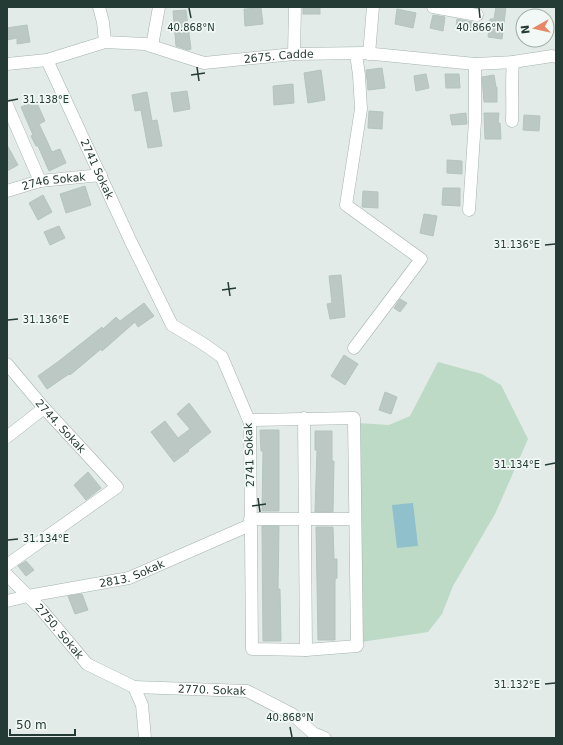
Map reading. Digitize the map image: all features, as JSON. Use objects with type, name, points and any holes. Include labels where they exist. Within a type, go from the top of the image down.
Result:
[{"type":"street","points":[[99,7],[103,22],[105,42]]},
{"type":"street","points":[[152,46],[158,7]]},
{"type":"street","points":[[294,54],[296,7]]},
{"type":"street","points":[[369,54],[373,7]]},
{"type":"street","points":[[433,7],[477,15]]},
{"type":"street","name":"2675. Cadde","points":[[7,64],[47,60],[105,42],[145,44],[204,63],[294,54],[369,54],[475,64],[513,62],[552,56],[556,57]]},
{"type":"street","points":[[354,348],[421,259],[346,205],[360,109],[359,75],[356,54]]},
{"type":"street","name":"2741 Sokak","points":[[47,60],[137,256],[172,325],[222,356],[249,420],[252,649],[306,650]]},
{"type":"street","points":[[512,121],[513,62]]},
{"type":"street","points":[[469,210],[475,121],[475,64]]},
{"type":"street","points":[[7,105],[40,181]]},
{"type":"street","name":"2746 Sokak","points":[[7,191],[40,181],[100,175]]},
{"type":"street","name":"2744. Sokak","points":[[7,364],[44,408],[117,487],[7,565]]},
{"type":"street","points":[[7,437],[44,408]]},
{"type":"street","points":[[249,420],[304,418],[354,418],[357,646],[306,650],[304,418]]},
{"type":"street","points":[[250,522],[355,518]]},
{"type":"street","name":"2813. Sokak","points":[[7,601],[129,578],[250,522]]},
{"type":"street","name":"2750. Sokak","points":[[7,576],[41,609],[86,664],[134,687]]},
{"type":"street","points":[[134,687],[142,705],[145,738]]},
{"type":"street","name":"2770. Sokak","points":[[134,687],[246,692],[292,714],[313,732],[325,738]]},
{"type":"green space","points":[[438,362],[482,374],[501,385],[528,439],[495,514],[453,586],[442,614],[428,632],[361,642],[357,423],[389,425],[410,416]]},
{"type":"water","points":[[413,503],[418,546],[397,548],[392,505]]},
{"type":"building","points":[[303,7],[320,7],[320,14],[303,14]]},
{"type":"building","points":[[496,7],[506,7],[502,39],[488,37],[490,19],[494,19]]},
{"type":"building","points":[[261,8],[263,24],[245,26],[244,9]]},
{"type":"building","points":[[397,9],[416,13],[413,28],[395,24]]},
{"type":"building","points":[[186,10],[191,49],[188,50],[176,46],[173,11]]},
{"type":"building","points":[[433,15],[445,17],[443,31],[430,28]]},
{"type":"building","points":[[457,19],[472,22],[471,31],[456,28]]},
{"type":"building","points":[[27,25],[30,42],[17,44],[17,38],[7,40],[7,28]]},
{"type":"building","points":[[382,68],[385,88],[368,90],[366,70]]},
{"type":"building","points":[[321,70],[325,100],[308,103],[304,73]]},
{"type":"building","points":[[426,74],[429,88],[416,91],[414,76]]},
{"type":"building","points":[[445,74],[459,74],[460,88],[446,88]]},
{"type":"building","points":[[494,75],[497,87],[497,102],[484,102],[482,77]]},
{"type":"building","points":[[293,84],[294,103],[274,105],[273,86]]},
{"type":"building","points":[[187,91],[190,109],[174,112],[171,93]]},
{"type":"building","points":[[147,92],[152,121],[157,120],[162,146],[148,148],[141,110],[135,111],[132,95]]},
{"type":"building","points":[[36,101],[45,121],[39,124],[52,152],[60,149],[66,163],[49,171],[38,146],[36,146],[31,136],[33,135],[21,107]]},
{"type":"building","points":[[369,111],[383,112],[382,129],[368,128]]},
{"type":"building","points":[[466,113],[467,124],[452,125],[450,115]]},
{"type":"building","points":[[484,113],[499,113],[498,123],[500,123],[501,139],[485,139]]},
{"type":"building","points":[[524,115],[540,116],[539,131],[523,130]]},
{"type":"building","points":[[7,145],[18,165],[7,171]]},
{"type":"building","points":[[447,160],[462,161],[462,174],[447,173]]},
{"type":"building","points":[[85,186],[91,205],[66,213],[60,194]]},
{"type":"building","points":[[443,188],[460,188],[460,206],[442,205]]},
{"type":"building","points":[[363,191],[378,192],[378,208],[362,207]]},
{"type":"building","points":[[43,195],[52,212],[38,220],[29,203]]},
{"type":"building","points":[[424,214],[437,216],[433,236],[420,233]]},
{"type":"building","points":[[59,226],[65,238],[50,245],[44,232]]},
{"type":"building","points":[[341,275],[345,317],[330,319],[327,304],[332,303],[329,276]]},
{"type":"building","points":[[400,299],[407,303],[400,312],[394,308]]},
{"type":"building","points":[[144,303],[154,316],[138,327],[135,322],[102,351],[101,349],[70,375],[69,374],[47,389],[38,376],[102,327],[103,329],[116,317],[120,321]]},
{"type":"building","points":[[344,355],[358,364],[345,385],[331,376]]},
{"type":"building","points":[[385,392],[397,397],[391,414],[379,410]]},
{"type":"building","points":[[189,403],[211,432],[174,462],[151,432],[165,421],[178,438],[190,429],[177,414]]},
{"type":"building","points":[[260,430],[279,430],[279,511],[262,511],[263,451],[261,451]]},
{"type":"building","points":[[315,431],[332,431],[332,461],[334,461],[333,512],[315,512],[317,450],[315,450]]},
{"type":"building","points":[[88,472],[101,488],[86,500],[74,485]]},
{"type":"building","points":[[262,526],[279,526],[278,589],[280,589],[281,641],[263,641]]},
{"type":"building","points":[[316,527],[333,527],[334,559],[337,559],[337,578],[335,579],[335,640],[318,640]]},
{"type":"building","points":[[26,561],[34,570],[26,576],[18,566]]},
{"type":"building","points":[[82,594],[88,610],[75,614],[68,596]]}]
